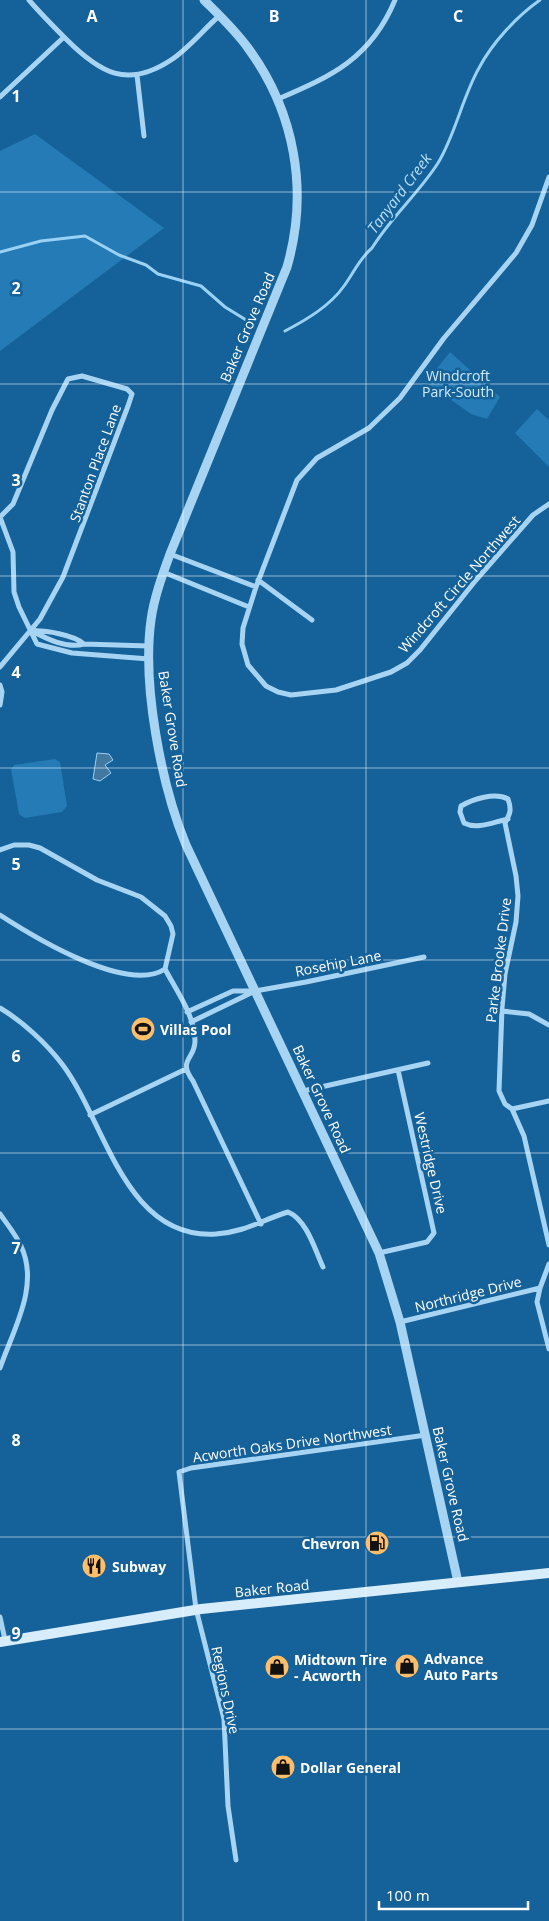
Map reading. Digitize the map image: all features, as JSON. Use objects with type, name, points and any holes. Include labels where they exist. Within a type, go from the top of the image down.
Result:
[{"type":"main road","name":"Baker Road","points":[[3,1641],[196,1609],[549,1573]]},
{"type":"street","points":[[30,0],[86,59],[110,72],[137,75],[148,72],[171,60],[220,16]]},
{"type":"street","name":"Baker Grove Road","points":[[204,0],[255,58],[278,99],[288,125],[296,165],[298,204],[295,239],[278,291],[254,345],[170,554],[152,612],[149,659],[159,752],[174,814],[193,861],[380,1253],[400,1322],[458,1582]]},
{"type":"street","points":[[278,99],[331,75],[353,61],[379,30],[395,0]]},
{"type":"street","points":[[0,98],[64,37]]},
{"type":"street","points":[[137,75],[144,136]]},
{"type":"street","name":"Windcroft Circle Northwest","points":[[549,177],[532,225],[516,253],[444,338],[400,398],[378,421],[321,455],[301,474],[258,580],[242,634],[242,648],[252,672],[272,689],[284,694],[306,695],[367,681],[391,672],[407,663],[420,650],[458,600],[531,518],[549,504]]},
{"type":"street","name":"Stanton Place Lane","points":[[0,517],[13,504],[52,410],[68,379],[82,376],[127,389],[132,394],[78,540],[52,600],[31,630]]},
{"type":"street","points":[[0,517],[13,552],[14,592],[37,644],[50,649],[104,657],[149,659]]},
{"type":"street","points":[[170,554],[256,587]]},
{"type":"street","points":[[164,572],[249,607]]},
{"type":"street","points":[[258,580],[312,620]]},
{"type":"street","points":[[31,630],[42,637],[71,646],[84,644],[149,646]]},
{"type":"street","points":[[0,667],[31,630]]},
{"type":"street","points":[[0,686],[2,692],[0,705]]},
{"type":"street","name":"Parke Brooke Drive","points":[[508,819],[479,826],[469,826],[464,823],[460,812],[461,806],[469,802],[502,796],[508,799],[510,805],[508,819],[505,824],[516,876],[518,896],[516,922],[505,974],[499,1091],[505,1104],[512,1109],[524,1136],[549,1245]]},
{"type":"street","points":[[0,850],[14,846],[29,845],[40,848],[76,869],[148,902],[165,916],[173,934],[164,969],[188,1012],[195,1046],[186,1062],[186,1069],[261,1224]]},
{"type":"street","points":[[0,915],[82,960],[108,969],[127,974],[149,975],[164,969]]},
{"type":"street","name":"Rosehip Lane","points":[[255,990],[424,957]]},
{"type":"street","points":[[188,1012],[233,992],[255,990]]},
{"type":"street","points":[[191,1022],[255,990]]},
{"type":"street","points":[[0,1008],[28,1028],[62,1064],[124,1178],[140,1199],[158,1217],[172,1226],[202,1234],[239,1231],[288,1212],[294,1215],[304,1227],[323,1267]]},
{"type":"street","points":[[502,1011],[528,1014],[549,1025]]},
{"type":"street","points":[[303,1091],[428,1063]]},
{"type":"street","points":[[90,1116],[186,1069]]},
{"type":"street","name":"Westridge Drive","points":[[380,1253],[427,1242],[434,1233],[398,1070]]},
{"type":"street","points":[[512,1109],[549,1101]]},
{"type":"street","points":[[0,1214],[21,1246],[27,1264],[28,1292],[0,1368]]},
{"type":"street","points":[[540,1288],[549,1264]]},
{"type":"street","name":"Northridge Drive","points":[[400,1322],[540,1288],[537,1302],[549,1349]]},
{"type":"street","name":"Acworth Oaks Drive Northwest","points":[[196,1609],[180,1472],[191,1468],[426,1435]]},
{"type":"street","name":"Regions Drive","points":[[196,1609],[224,1719],[228,1806],[236,1860]]},
{"type":"street","points":[[0,1617],[3,1641]]},
{"type":"green space","points":[[35,134],[164,228],[0,351],[0,151]]},
{"type":"green space","name":"Windcroft Park-South","points":[[450,352],[500,397],[487,419],[471,414],[426,382]]},
{"type":"green space","points":[[537,409],[549,420],[549,467],[515,433]]},
{"type":"green space","points":[[55,759],[60,762],[67,806],[62,812],[25,818],[19,814],[11,770],[14,765]]},
{"type":"shaded area","points":[[97,753],[109,754],[113,760],[105,765],[111,773],[100,781],[93,779]]},
{"type":"shaded area","name":"Villas Pool","points":[[148,1020],[151,1037],[137,1038],[135,1021]]},
{"type":"waterway","name":"Tanyard Creek","points":[[285,331],[317,312],[332,300],[364,256],[422,185],[444,152],[473,79],[484,59],[506,31],[540,0]]},
{"type":"waterway","name":"Tanyard Creek","points":[[0,252],[41,241],[85,236],[119,255],[146,265],[158,274],[201,286],[225,307],[251,323]]},
{"type":"place","name":"Villas Pool","points":[[143,1029]]},
{"type":"place","name":"Chevron","points":[[377,1543]]},
{"type":"place","name":"Subway","points":[[94,1566]]},
{"type":"place","name":"Advance Auto Parts","points":[[407,1666]]},
{"type":"place","name":"Midtown Tire - Acworth","points":[[277,1667]]},
{"type":"place","name":"Dollar General","points":[[283,1767]]}]
